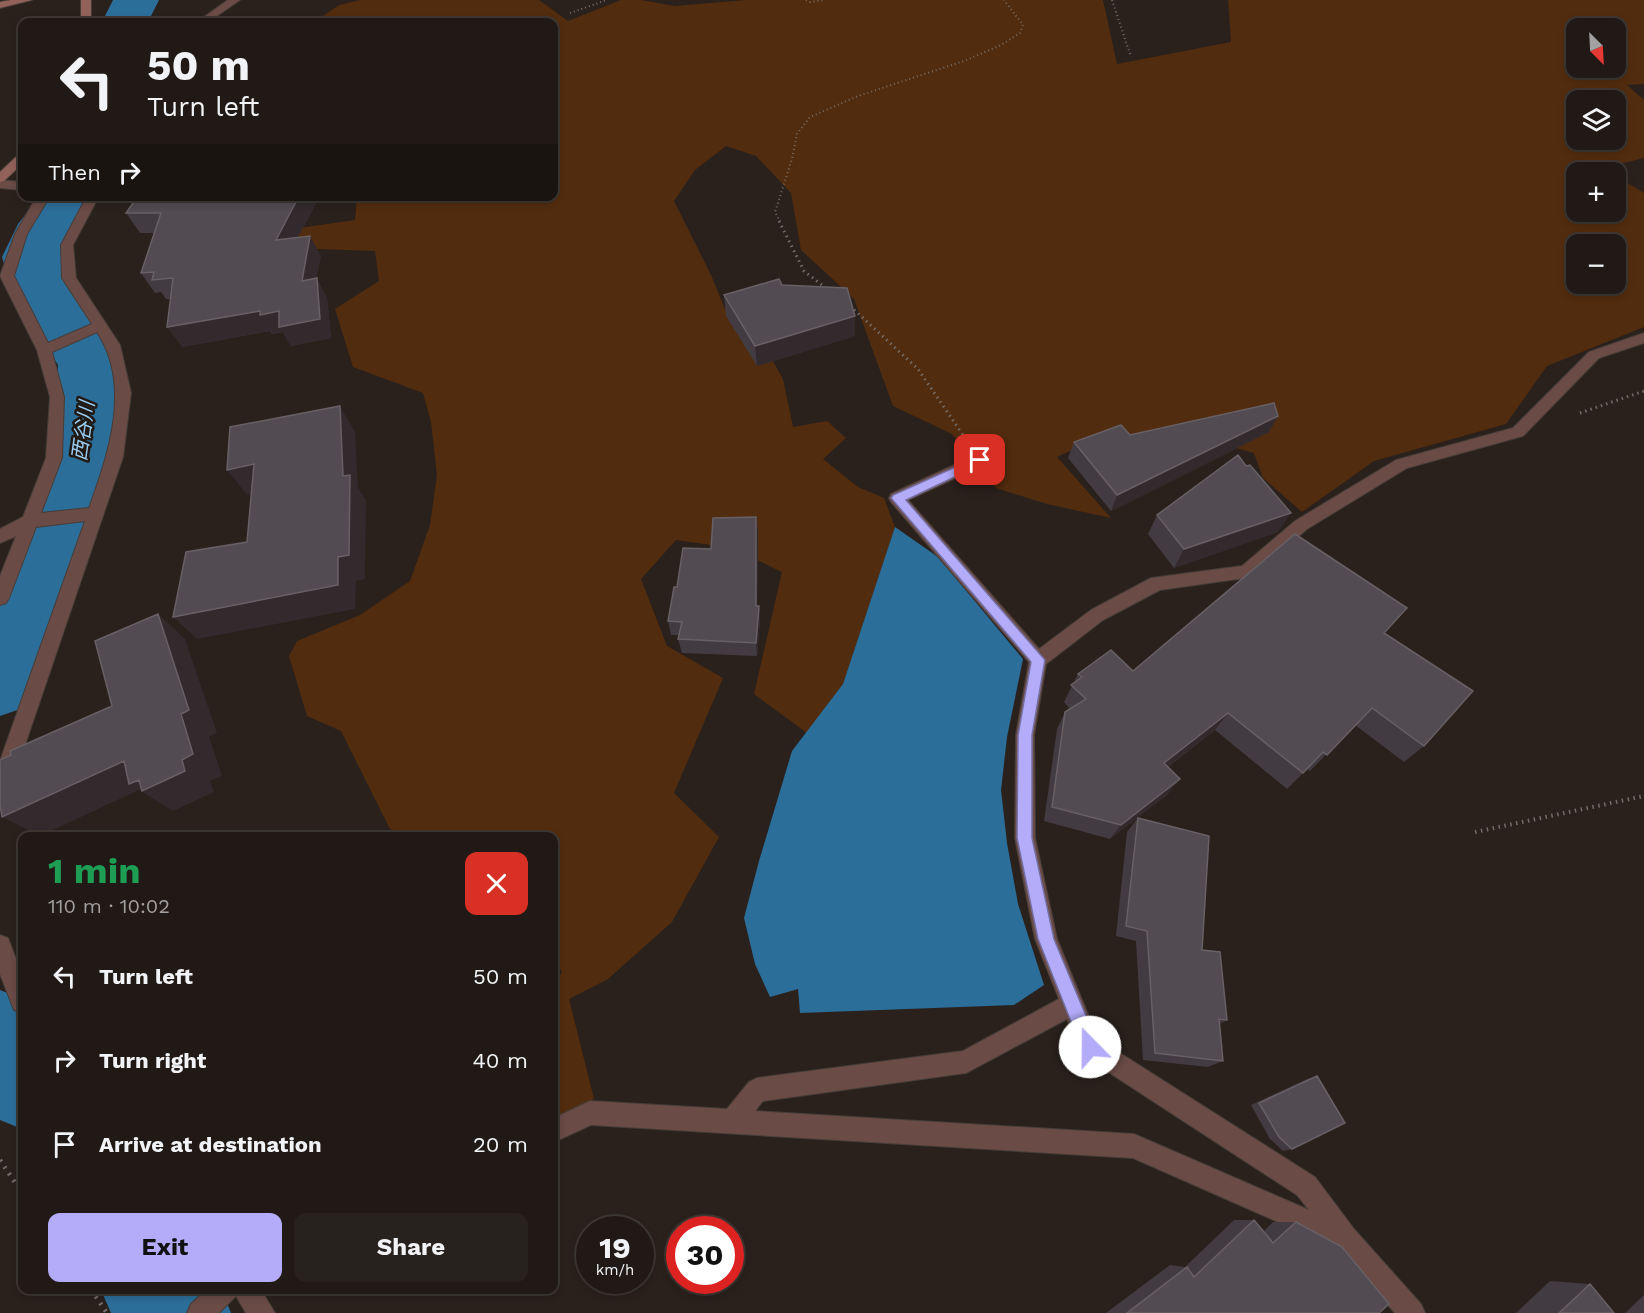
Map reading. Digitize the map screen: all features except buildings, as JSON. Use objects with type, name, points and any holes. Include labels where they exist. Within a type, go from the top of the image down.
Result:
[{"type":"main road","points":[[0,5],[27,0]]},
{"type":"main road","points":[[86,0],[86,18]]},
{"type":"main road","points":[[0,178],[18,162]]},
{"type":"street","points":[[208,18],[235,0]]},
{"type":"street","points":[[0,184],[18,186]]},
{"type":"street","points":[[0,598],[54,459],[57,397],[44,350],[7,276],[21,234],[41,201]]},
{"type":"street","points":[[0,789],[115,457],[124,393],[113,345],[69,278],[67,245],[90,201]]},
{"type":"street","points":[[44,350],[99,326]]},
{"type":"street","points":[[1412,1313],[1346,1238],[1306,1186],[1090,1047],[1046,939],[1024,838],[1025,735],[1038,660],[1097,615],[1157,583],[1246,572],[1301,525],[1402,464],[1518,432],[1594,356],[1644,338]]},
{"type":"street","points":[[980,460],[897,498],[1038,660]]},
{"type":"street","points":[[0,537],[30,521],[96,513]]},
{"type":"street","points":[[2,958],[18,993]]},
{"type":"street","points":[[732,1121],[757,1090],[966,1062],[1072,1004]]},
{"type":"street","points":[[558,1128],[590,1113],[1134,1146],[1346,1238]]},
{"type":"street","points":[[200,1313],[221,1294]]},
{"type":"street","points":[[249,1294],[262,1313]]},
{"type":"path","points":[[570,13],[606,0]]},
{"type":"path","points":[[806,0],[810,2],[825,0]]},
{"type":"path","points":[[831,292],[804,271],[775,212],[792,159],[797,134],[810,117],[858,96],[964,61],[1001,45],[1020,33],[1023,25],[1004,0]]},
{"type":"path","points":[[1112,0],[1131,57]]},
{"type":"path","points":[[849,306],[918,369],[980,460]]},
{"type":"path","points":[[1475,831],[1644,796]]},
{"type":"path","points":[[0,1160],[18,1186]]},
{"type":"path","points":[[94,1294],[107,1313]]},
{"type":"shaded area","points":[[360,0],[539,0],[568,21],[621,0],[641,0],[675,6],[746,0],[1103,0],[1117,64],[1231,42],[1228,0],[1644,0],[1644,84],[1627,85],[1644,100],[1644,158],[1626,162],[1566,162],[1566,222],[1626,222],[1626,182],[1644,193],[1644,327],[1547,366],[1506,424],[1374,461],[1302,512],[1263,478],[1254,453],[1166,428],[1135,441],[1102,436],[1057,457],[1111,518],[1047,504],[996,488],[952,434],[893,406],[854,299],[801,250],[791,193],[756,156],[726,146],[695,170],[674,201],[711,275],[727,314],[766,349],[783,379],[793,427],[827,421],[846,438],[823,459],[858,487],[884,498],[895,527],[843,684],[807,733],[754,694],[782,572],[732,548],[676,540],[641,579],[667,646],[723,678],[674,793],[719,837],[672,922],[608,979],[569,999],[594,1099],[558,1116],[558,976],[562,973],[558,963],[558,832],[400,832],[390,829],[341,731],[307,716],[289,656],[297,641],[360,615],[410,581],[430,525],[437,475],[431,422],[423,393],[353,367],[335,309],[379,281],[375,251],[289,248],[237,237],[355,220],[357,201],[558,201],[558,18],[320,18],[339,5]]},
{"type":"water","points":[[895,527],[938,557],[1023,659],[1007,737],[1001,790],[1007,843],[1018,904],[1044,985],[1014,1005],[800,1013],[798,989],[770,997],[755,964],[744,918],[792,751],[843,684]]},
{"type":"waterway","name":"西谷川","points":[[127,18],[136,0]]},
{"type":"waterway","name":"西谷川","points":[[0,681],[84,453],[91,364],[58,317],[39,280],[32,257],[47,224],[67,201]]},
{"type":"waterway","name":"西谷川","points":[[0,1041],[18,1070]]},
{"type":"waterway","name":"西谷川","points":[[161,1294],[173,1313]]},
{"type":"route","points":[[980,460],[897,498],[1038,660],[1025,735],[1024,838],[1046,939],[1090,1047]]}]
